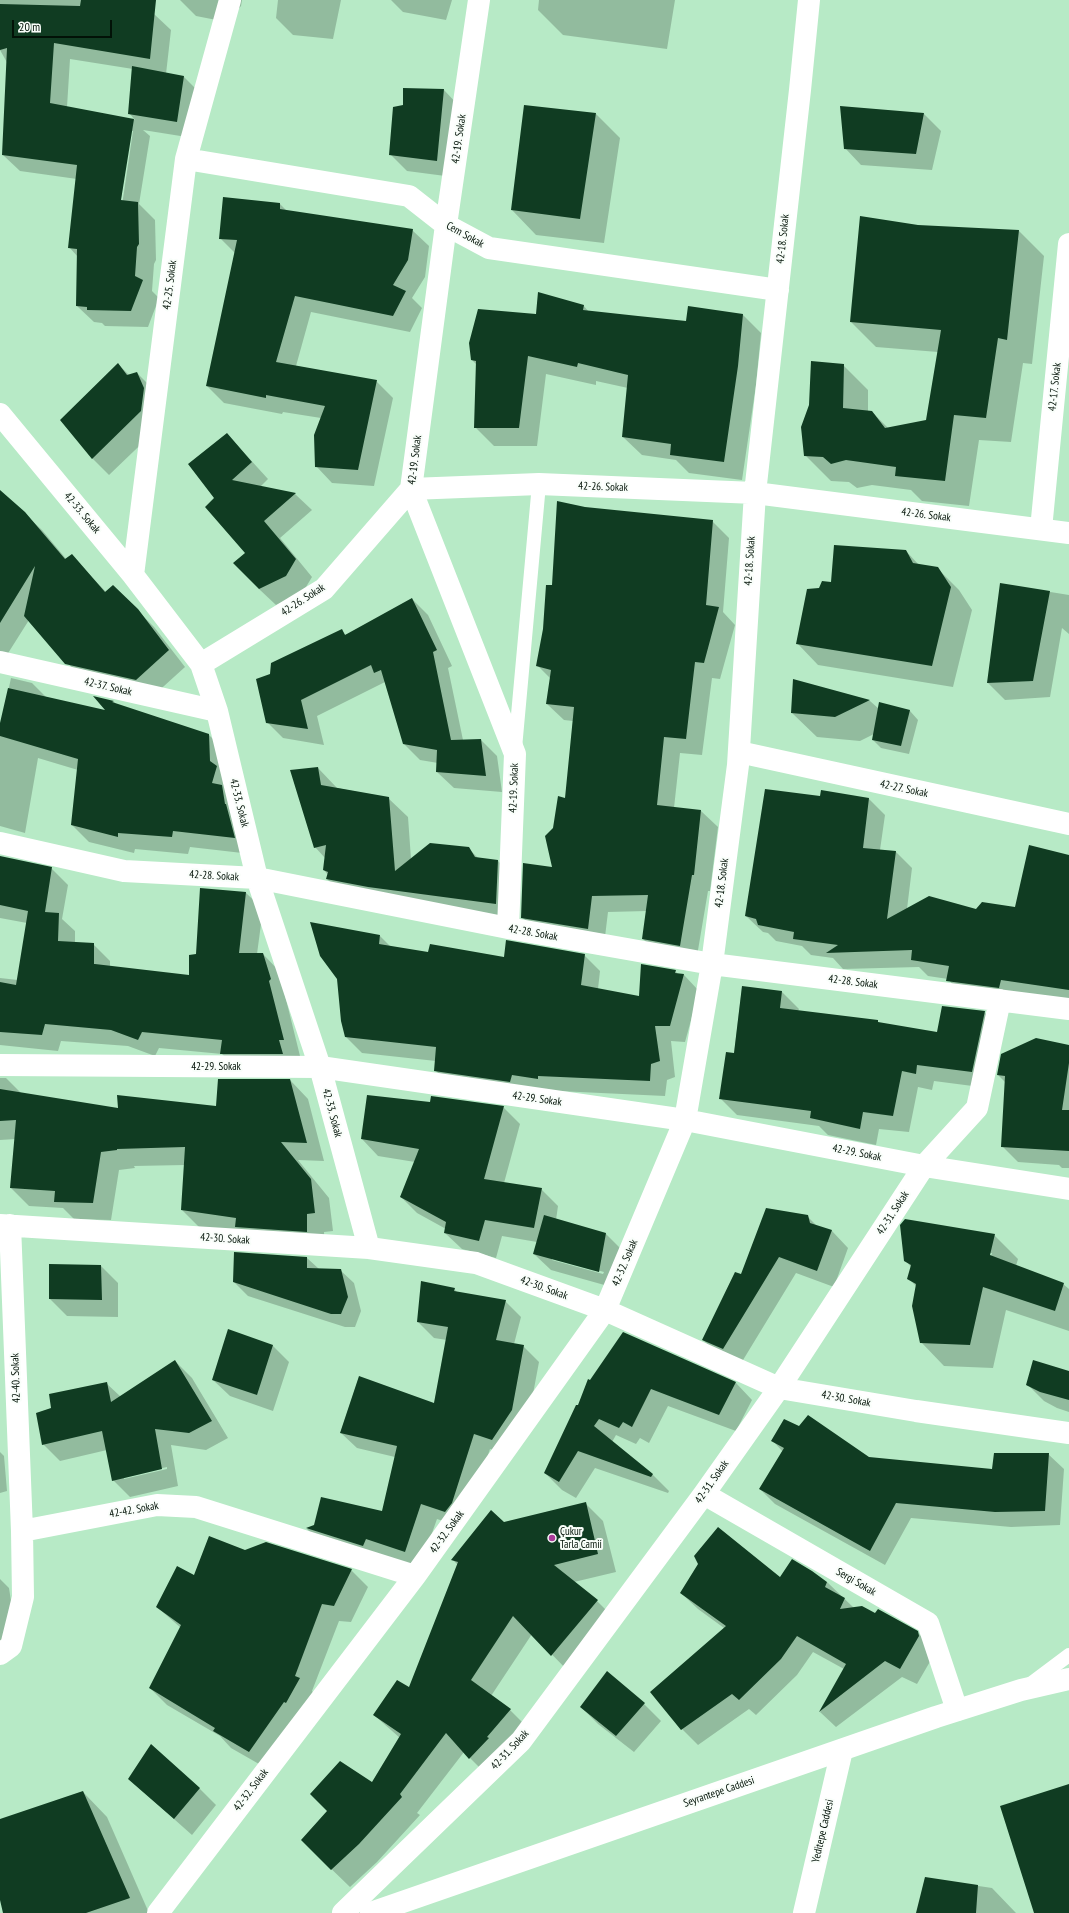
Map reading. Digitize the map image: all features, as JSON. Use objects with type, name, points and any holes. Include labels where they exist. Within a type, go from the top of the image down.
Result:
[{"type":"street","name":"42-25. Sokak","points":[[133,575],[186,159],[230,0]]},
{"type":"street","name":"42-19. Sokak","points":[[479,0],[446,225],[411,489],[515,754],[508,928]]},
{"type":"street","name":"42-18. Sokak","points":[[685,1120],[712,964],[739,752],[754,493],[778,290],[809,0]]},
{"type":"street","name":"Cem Sokak","points":[[186,159],[409,196],[446,225],[489,248],[778,290]]},
{"type":"street","name":"42-17. Sokak","points":[[1041,529],[1069,244]]},
{"type":"street","name":"42-33. Sokak","points":[[0,414],[133,575],[201,664],[216,711],[257,878],[320,1067],[370,1248]]},
{"type":"street","name":"42-26. Sokak","points":[[201,664],[324,589],[411,489],[540,484],[754,493],[1069,533]]},
{"type":"street","name":"42-37. Sokak","points":[[0,662],[216,711]]},
{"type":"street","name":"42-27. Sokak","points":[[739,752],[1069,824]]},
{"type":"street","name":"42-28. Sokak","points":[[0,843],[124,871],[257,878],[508,928],[712,964],[1069,1009]]},
{"type":"street","name":"42-31. Sokak","points":[[343,1913],[521,1742],[704,1494],[779,1388],[924,1166],[977,1108],[1000,1000]]},
{"type":"street","name":"42-29. Sokak","points":[[0,1065],[320,1067],[685,1120],[924,1166],[1069,1190]]},
{"type":"street","name":"42-32. Sokak","points":[[158,1913],[415,1576],[605,1310],[685,1120]]},
{"type":"street","name":"42-30. Sokak","points":[[5,1225],[370,1248],[476,1263],[605,1310],[779,1388],[916,1411],[1069,1433]]},
{"type":"street","name":"42-40. Sokak","points":[[5,1225],[22,1531]]},
{"type":"street","name":"Sergi Sokak","points":[[704,1494],[928,1623],[957,1710]]},
{"type":"street","name":"42-42. Sokak","points":[[22,1531],[157,1505],[196,1507],[415,1576]]},
{"type":"street","points":[[0,1654],[11,1646],[23,1597],[22,1531]]},
{"type":"street","name":"Seyrantepe Caddesi","points":[[371,1913],[957,1710],[1021,1690],[1069,1680]]},
{"type":"street","name":"Yeditepe Caddesi","points":[[804,1913],[842,1750]]},
{"type":"lane","points":[[515,754],[540,484]]},
{"type":"lane","points":[[1021,1690],[1069,1656]]},
{"type":"building","points":[[81,0],[156,0],[150,59],[54,43],[50,103],[134,119],[121,200],[138,202],[139,244],[137,247],[135,276],[143,280],[131,311],[87,310],[87,307],[76,306],[77,249],[68,248],[77,165],[2,155],[7,48],[0,50],[0,4],[80,6]]},
{"type":"building","points":[[132,66],[184,76],[177,122],[128,114]]},
{"type":"building","points":[[403,88],[444,89],[437,161],[389,155],[393,107],[403,105]]},
{"type":"building","points":[[524,105],[596,113],[580,219],[511,210]]},
{"type":"building","points":[[840,106],[924,113],[916,154],[844,149]]},
{"type":"building","points":[[223,197],[280,203],[280,209],[413,229],[408,260],[393,285],[406,291],[393,316],[295,296],[276,362],[377,380],[358,470],[315,467],[314,435],[325,406],[266,395],[266,398],[206,386],[237,240],[219,239]]},
{"type":"building","points":[[860,216],[918,225],[1019,230],[1007,340],[998,338],[986,418],[954,415],[945,481],[895,476],[896,467],[846,460],[831,464],[823,457],[804,456],[801,427],[809,405],[811,361],[844,364],[843,408],[872,411],[885,428],[926,420],[941,330],[850,322]]},
{"type":"building","points":[[538,292],[584,305],[583,310],[638,316],[686,321],[688,306],[743,314],[738,366],[724,462],[670,455],[671,444],[622,437],[628,375],[578,363],[577,367],[528,356],[519,428],[474,428],[476,361],[471,360],[469,343],[478,309],[536,314]]},
{"type":"building","points":[[118,363],[127,375],[137,372],[144,388],[141,411],[92,459],[60,420]]},
{"type":"building","points":[[227,433],[252,462],[232,480],[296,493],[264,521],[296,559],[286,576],[259,589],[233,563],[245,553],[205,507],[214,498],[188,464]]},
{"type":"building","points":[[0,490],[25,512],[65,559],[72,554],[105,592],[113,585],[138,609],[169,650],[136,680],[65,664],[24,616],[35,566],[0,623]]},
{"type":"building","points":[[557,501],[585,507],[713,520],[706,605],[719,607],[704,663],[695,662],[686,739],[664,737],[657,805],[701,810],[694,875],[692,875],[680,946],[642,939],[648,895],[592,896],[588,929],[521,918],[523,863],[552,867],[545,836],[553,828],[558,796],[565,798],[574,707],[546,704],[551,670],[536,666],[543,629],[546,585],[552,585]]},
{"type":"building","points":[[834,545],[906,550],[913,563],[938,567],[951,587],[932,666],[796,644],[807,589],[819,588],[822,581],[831,582]]},
{"type":"building","points":[[1000,583],[1050,591],[1033,681],[987,683]]},
{"type":"building","points":[[412,598],[437,650],[433,652],[451,740],[481,739],[486,776],[436,772],[437,750],[403,744],[381,670],[374,673],[371,665],[301,700],[308,729],[266,723],[256,679],[270,674],[271,663],[342,629],[345,635]]},
{"type":"building","points":[[793,679],[870,700],[835,717],[791,713]]},
{"type":"building","points":[[8,688],[105,710],[93,696],[114,701],[112,702],[209,734],[210,761],[217,766],[212,783],[222,785],[225,804],[235,838],[173,831],[172,837],[118,833],[118,837],[71,825],[78,759],[0,736],[0,723]]},
{"type":"building","points":[[879,702],[910,710],[901,746],[872,740]]},
{"type":"building","points":[[318,767],[321,785],[389,797],[395,871],[430,843],[469,847],[475,857],[498,860],[496,904],[368,887],[326,879],[328,872],[323,870],[326,845],[314,848],[290,770]]},
{"type":"building","points":[[765,789],[820,796],[821,790],[869,798],[863,848],[896,851],[887,919],[929,896],[976,909],[982,902],[1015,907],[1029,845],[1069,855],[1069,990],[1001,980],[999,988],[946,981],[949,966],[911,960],[912,950],[826,953],[838,945],[793,939],[794,932],[758,925],[756,919],[745,916]]},
{"type":"building","points":[[0,856],[52,867],[45,912],[59,913],[58,941],[94,943],[94,964],[189,975],[189,955],[196,954],[200,888],[246,892],[239,953],[263,953],[271,979],[269,981],[284,1040],[279,1040],[283,1054],[220,1054],[222,1040],[142,1032],[138,1040],[111,1030],[45,1024],[42,1035],[0,1032],[0,982],[16,985],[28,911],[0,905]]},
{"type":"building","points":[[310,922],[380,935],[379,944],[428,952],[430,944],[504,957],[506,940],[585,954],[581,985],[639,996],[641,964],[676,970],[675,973],[684,974],[670,1026],[655,1026],[660,1061],[651,1064],[650,1081],[538,1076],[538,1079],[512,1075],[510,1082],[434,1071],[436,1047],[345,1037],[341,1021],[337,979],[320,956]]},
{"type":"building","points":[[742,986],[782,991],[780,1008],[878,1020],[878,1022],[937,1032],[942,1006],[985,1011],[972,1072],[917,1065],[916,1074],[902,1071],[893,1116],[863,1112],[860,1129],[810,1118],[811,1111],[719,1099],[726,1052],[734,1053]]},
{"type":"building","points":[[1036,1038],[1069,1045],[1069,1063],[1062,1110],[1069,1110],[1069,1151],[1001,1147],[1005,1076],[997,1075],[1001,1054]]},
{"type":"building","points":[[218,1079],[290,1079],[307,1143],[281,1142],[311,1179],[315,1213],[307,1214],[307,1232],[235,1227],[236,1218],[181,1210],[185,1147],[117,1149],[101,1152],[93,1203],[54,1202],[55,1191],[10,1188],[16,1120],[0,1121],[0,1089],[118,1108],[117,1095],[216,1106]]},
{"type":"building","points":[[367,1095],[430,1102],[431,1096],[504,1106],[484,1179],[542,1188],[534,1228],[485,1220],[479,1241],[444,1233],[446,1222],[400,1197],[419,1149],[361,1139]]},
{"type":"building","points":[[766,1208],[808,1215],[810,1223],[832,1230],[817,1271],[779,1257],[723,1349],[702,1340],[735,1272],[741,1274]]},
{"type":"building","points":[[544,1215],[606,1233],[599,1272],[533,1254]]},
{"type":"building","points":[[905,1219],[995,1234],[990,1255],[1064,1283],[1055,1311],[983,1287],[970,1345],[920,1343],[912,1306],[916,1284],[907,1279],[911,1265],[904,1261],[900,1225]]},
{"type":"building","points":[[234,1252],[307,1257],[307,1268],[341,1269],[348,1297],[341,1314],[331,1314],[233,1282]]},
{"type":"building","points":[[49,1264],[101,1265],[102,1300],[49,1299]]},
{"type":"building","points":[[421,1281],[455,1288],[454,1291],[506,1300],[496,1340],[524,1345],[512,1410],[492,1440],[474,1434],[452,1503],[445,1512],[421,1504],[405,1552],[366,1539],[363,1546],[306,1528],[314,1525],[321,1497],[382,1511],[397,1446],[340,1433],[359,1376],[434,1403],[448,1327],[417,1322]]},
{"type":"building","points":[[228,1329],[273,1345],[257,1395],[212,1380]]},
{"type":"building","points":[[623,1332],[736,1382],[719,1415],[651,1389],[632,1427],[623,1422],[619,1428],[599,1419],[594,1426],[653,1474],[651,1477],[578,1451],[559,1482],[544,1473],[576,1405],[578,1405],[588,1379],[590,1380]]},
{"type":"building","points":[[175,1360],[212,1421],[189,1433],[155,1429],[162,1469],[112,1481],[102,1431],[42,1445],[36,1413],[51,1408],[49,1394],[107,1382],[111,1402]]},
{"type":"building","points":[[1033,1360],[1069,1371],[1069,1400],[1040,1392],[1026,1385]]},
{"type":"building","points":[[808,1415],[869,1457],[992,1469],[994,1453],[1049,1453],[1045,1511],[995,1512],[896,1503],[870,1551],[759,1489],[784,1448],[771,1441],[784,1419],[799,1426]]},
{"type":"building","points":[[586,1502],[598,1554],[554,1565],[598,1600],[551,1656],[513,1616],[471,1680],[511,1709],[487,1737],[489,1738],[469,1759],[446,1733],[400,1794],[402,1797],[359,1844],[331,1870],[301,1840],[327,1811],[310,1794],[340,1761],[372,1782],[401,1734],[373,1715],[397,1680],[409,1687],[458,1562],[451,1560],[491,1510],[504,1522]]},
{"type":"building","points":[[718,1527],[780,1577],[792,1559],[812,1571],[827,1582],[825,1587],[845,1598],[840,1609],[862,1606],[875,1613],[878,1609],[918,1631],[919,1636],[900,1669],[885,1661],[819,1712],[846,1664],[797,1636],[781,1659],[739,1700],[732,1694],[681,1730],[650,1692],[726,1626],[680,1593],[698,1564],[694,1556]]},
{"type":"building","points":[[209,1536],[245,1550],[266,1542],[352,1569],[334,1606],[322,1604],[295,1676],[300,1678],[286,1703],[284,1702],[249,1752],[213,1731],[215,1728],[149,1688],[181,1625],[156,1607],[177,1566],[194,1575]]},
{"type":"building","points":[[607,1671],[645,1703],[616,1736],[580,1707]]},
{"type":"building","points":[[151,1744],[200,1788],[174,1819],[128,1779]]},
{"type":"building","points":[[1069,1784],[1069,1913],[1034,1913],[1000,1806]]},
{"type":"building","points":[[83,1791],[130,1898],[86,1913],[3,1913],[0,1900],[0,1819]]},
{"type":"building","points":[[925,1877],[978,1885],[976,1913],[916,1913]]},
{"type":"place","name":"Çukur Tarla Camii","points":[[552,1538]]}]
